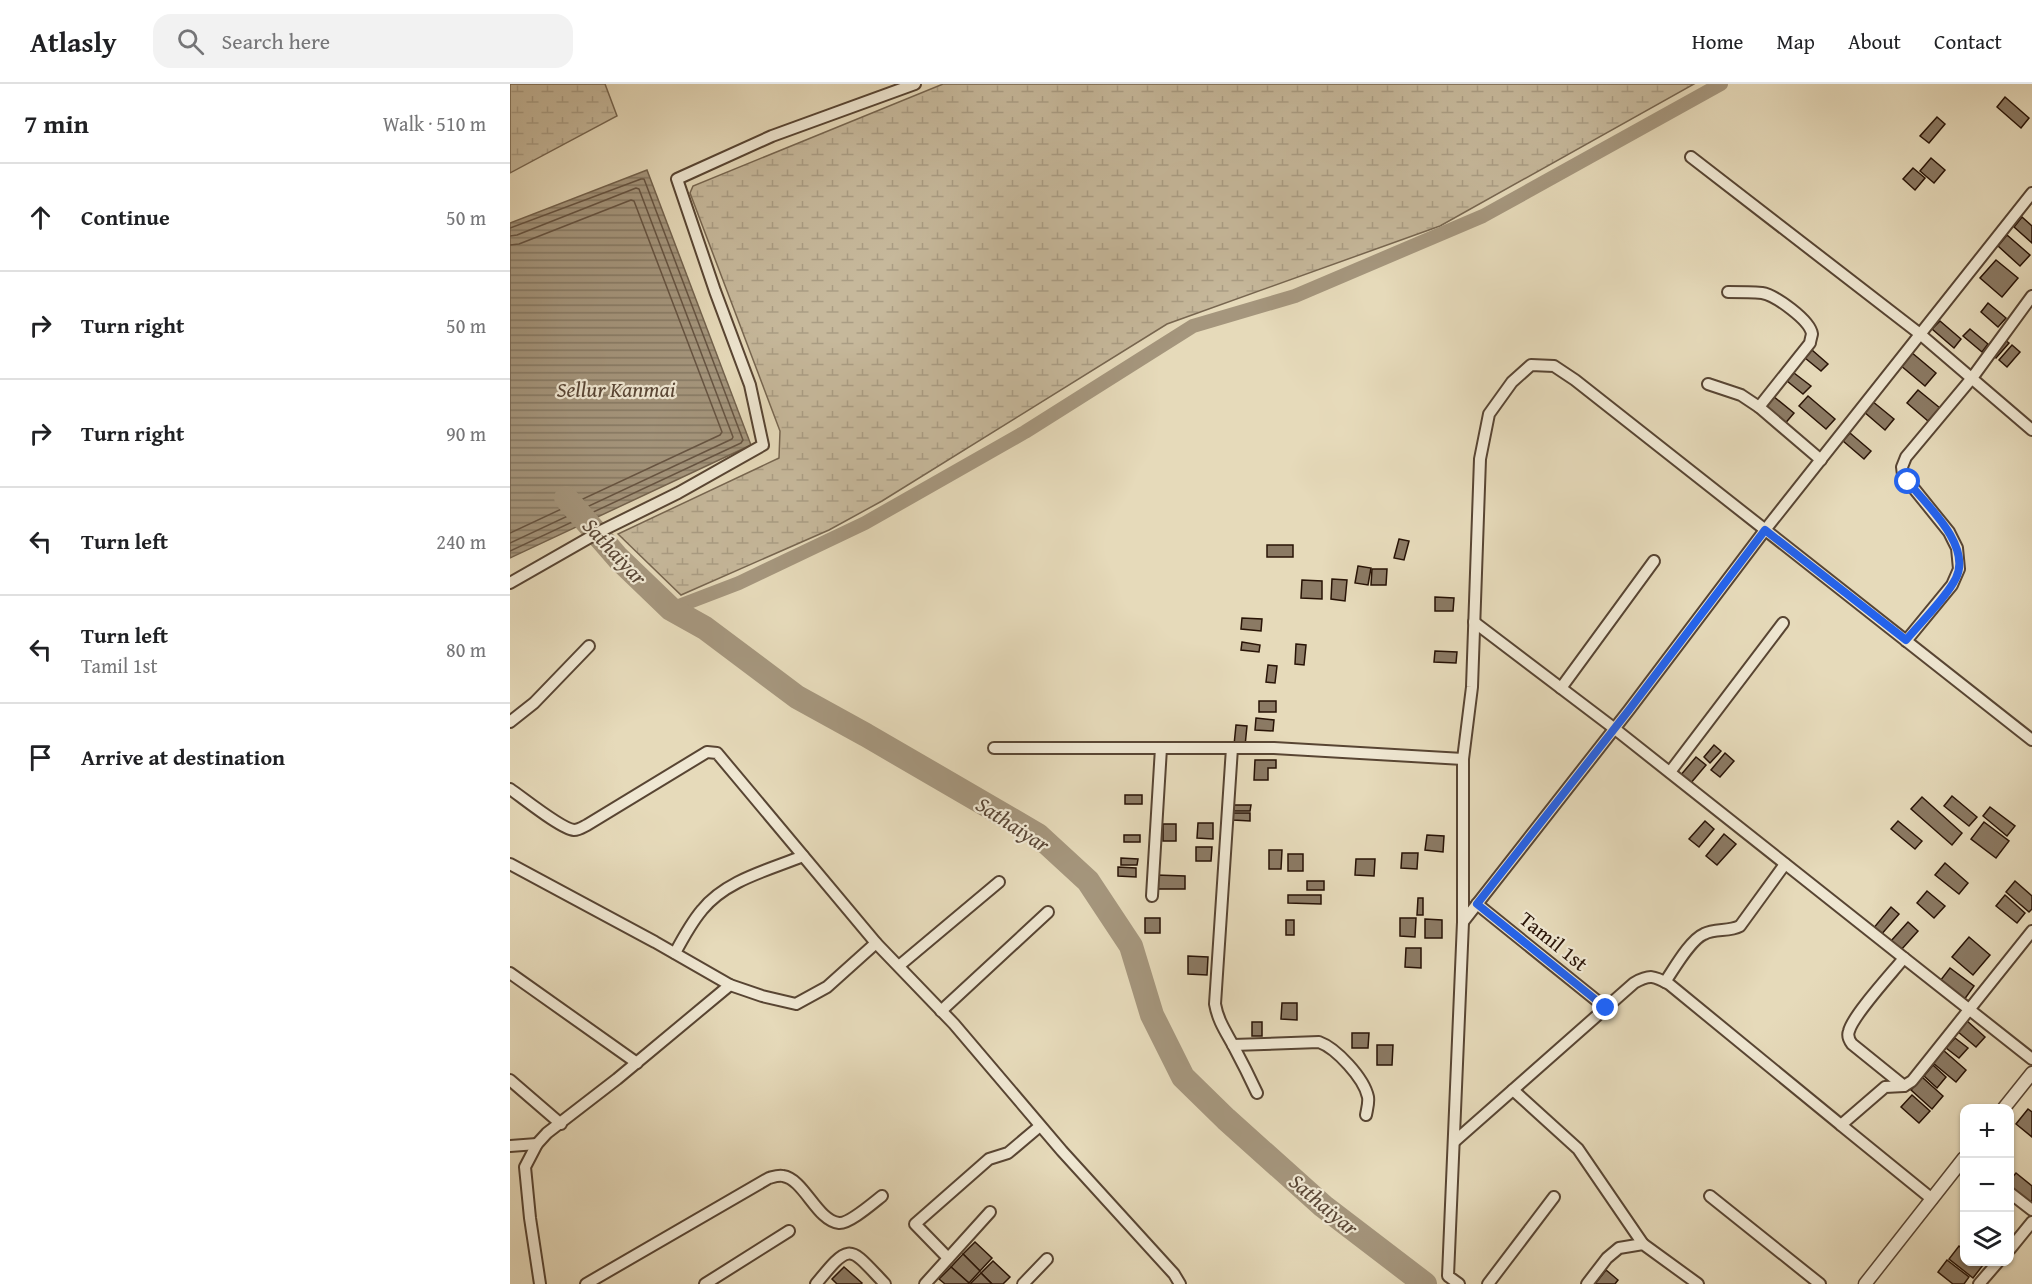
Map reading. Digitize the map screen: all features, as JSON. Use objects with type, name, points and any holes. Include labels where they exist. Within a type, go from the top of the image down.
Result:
[{"type":"street","points":[[510,583],[596,534],[678,493],[763,445],[750,385],[677,179],[772,136],[915,84]]},
{"type":"street","points":[[1691,157],[1920,334],[2032,430]]},
{"type":"street","points":[[1463,922],[1615,729],[1765,530],[2032,193]]},
{"type":"street","points":[[1728,292],[1762,293],[1772,296],[1808,325],[1812,334],[1810,343],[1759,407]]},
{"type":"street","points":[[1906,640],[1952,585],[1959,569],[1957,548],[1949,532],[1908,482],[1903,475],[1902,467],[1906,457],[1972,378],[2032,296]]},
{"type":"street","points":[[1459,1284],[1448,1276],[1463,922],[1463,759],[1472,687],[1480,459],[1489,414],[1512,382],[1531,365],[1554,366],[1575,380],[2032,740]]},
{"type":"street","points":[[1708,384],[1741,396],[1759,407],[1821,460]]},
{"type":"street","points":[[1561,688],[1654,561]]},
{"type":"street","points":[[1474,622],[1670,772],[2032,1059]]},
{"type":"street","points":[[1670,772],[1783,623]]},
{"type":"street","points":[[510,722],[534,703],[589,646]]},
{"type":"street","points":[[994,748],[1232,748],[1340,751],[1463,759]]},
{"type":"street","points":[[1152,896],[1161,748]]},
{"type":"street","points":[[1232,748],[1215,1004],[1217,1018],[1257,1094]]},
{"type":"street","points":[[510,789],[558,823],[568,829],[576,830],[707,752],[717,753],[876,943],[900,965],[1174,1274],[1180,1284]]},
{"type":"street","points":[[675,953],[703,908],[714,898],[736,882],[803,856]]},
{"type":"street","points":[[510,864],[730,985],[796,1004],[827,987],[876,943]]},
{"type":"street","points":[[1665,982],[1696,939],[1705,933],[1733,930],[1740,926],[1785,864]]},
{"type":"street","points":[[900,965],[999,882]]},
{"type":"street","name":"Tamil 1st","points":[[1477,904],[1606,1008]]},
{"type":"street","points":[[941,1011],[1048,912]]},
{"type":"street","points":[[1841,1125],[1885,1087],[1904,1086],[1923,1069],[2032,931]]},
{"type":"street","points":[[1904,958],[1848,1032],[1848,1038],[1852,1044],[1904,1086]]},
{"type":"street","points":[[510,974],[637,1063]]},
{"type":"street","points":[[1455,1141],[1634,983],[1645,977],[1655,977],[1665,982],[1932,1199]]},
{"type":"street","points":[[540,1284],[525,1167],[537,1144],[547,1133],[637,1063],[730,985]]},
{"type":"street","points":[[1233,1045],[1319,1042],[1328,1046],[1336,1051],[1365,1089],[1368,1099],[1366,1115]]},
{"type":"street","points":[[2007,1104],[2032,1073]]},
{"type":"street","points":[[510,1080],[561,1124]]},
{"type":"street","points":[[1513,1090],[1578,1149],[1643,1244],[1698,1284]]},
{"type":"street","points":[[948,1258],[915,1224],[989,1159],[1008,1153],[1040,1125]]},
{"type":"street","points":[[510,1146],[537,1144]]},
{"type":"street","points":[[1865,1284],[1960,1164]]},
{"type":"street","points":[[586,1284],[769,1178],[781,1175],[787,1178],[829,1219],[839,1223],[846,1222],[882,1196]]},
{"type":"street","points":[[1710,1196],[1820,1284]]},
{"type":"street","points":[[2014,1196],[2032,1210]]},
{"type":"street","points":[[1488,1284],[1554,1197]]},
{"type":"street","points":[[925,1284],[990,1212]]},
{"type":"street","points":[[2014,1244],[2032,1222]]},
{"type":"street","points":[[705,1284],[789,1232]]},
{"type":"street","points":[[1587,1284],[1607,1258],[1619,1248],[1643,1244]]},
{"type":"street","points":[[816,1284],[844,1253],[851,1253],[861,1258],[885,1284]]},
{"type":"street","points":[[1023,1284],[1047,1259]]},
{"type":"street","points":[[1979,1284],[1995,1266]]},
{"type":"green space","points":[[510,84],[605,84],[617,116],[510,173]]},
{"type":"green space","points":[[943,84],[1694,84],[1440,226],[1167,324],[882,501],[829,530],[681,595],[618,534],[779,458],[780,431],[690,193],[693,186]]},
{"type":"water","name":"Sellur Kanmai","points":[[647,170],[751,445],[510,558],[510,223]]},
{"type":"building","points":[[2005,97],[2029,118],[2021,128],[1997,107]]},
{"type":"building","points":[[1937,117],[1945,124],[1929,143],[1920,136]]},
{"type":"building","points":[[1931,158],[1945,170],[1934,183],[1920,171]]},
{"type":"building","points":[[1913,168],[1925,178],[1915,190],[1903,179]]},
{"type":"building","points":[[2022,217],[2032,226],[2032,243],[2014,227]]},
{"type":"building","points":[[2007,235],[2030,255],[2020,266],[1998,246]]},
{"type":"building","points":[[1996,260],[2018,278],[2002,297],[1980,278]]},
{"type":"building","points":[[1988,303],[2006,318],[1998,327],[1981,312]]},
{"type":"building","points":[[1940,321],[1961,339],[1954,348],[1932,329]]},
{"type":"building","points":[[1970,329],[1988,344],[1982,352],[1963,336]]},
{"type":"building","points":[[2000,336],[2009,343],[1996,358],[1988,351]]},
{"type":"building","points":[[2012,345],[2020,352],[2007,367],[1999,360]]},
{"type":"building","points":[[1812,350],[1828,364],[1821,371],[1805,358]]},
{"type":"building","points":[[1911,352],[1936,373],[1925,386],[1900,365]]},
{"type":"building","points":[[1794,373],[1811,386],[1803,394],[1787,381]]},
{"type":"building","points":[[1918,390],[1940,408],[1928,421],[1907,403]]},
{"type":"building","points":[[1773,396],[1794,413],[1783,426],[1762,408]]},
{"type":"building","points":[[1808,396],[1835,419],[1826,429],[1799,406]]},
{"type":"building","points":[[1872,401],[1894,419],[1885,430],[1863,411]]},
{"type":"building","points":[[1850,433],[1871,451],[1864,459],[1843,441]]},
{"type":"building","points":[[1399,539],[1409,541],[1404,560],[1394,558]]},
{"type":"building","points":[[1267,545],[1293,545],[1293,557],[1267,557]]},
{"type":"building","points":[[1358,566],[1371,568],[1368,585],[1355,583]]},
{"type":"building","points":[[1372,569],[1387,569],[1386,585],[1371,585]]},
{"type":"building","points":[[1332,579],[1347,580],[1345,601],[1331,599]]},
{"type":"building","points":[[1302,580],[1322,581],[1322,599],[1301,598]]},
{"type":"building","points":[[1435,597],[1454,598],[1453,611],[1435,611]]},
{"type":"building","points":[[1242,618],[1262,619],[1261,631],[1241,629]]},
{"type":"building","points":[[1242,642],[1260,645],[1259,652],[1241,650]]},
{"type":"building","points":[[1296,644],[1306,645],[1304,665],[1295,664]]},
{"type":"building","points":[[1435,651],[1457,652],[1456,663],[1434,662]]},
{"type":"building","points":[[1268,665],[1277,666],[1275,683],[1266,682]]},
{"type":"building","points":[[1259,701],[1276,701],[1276,712],[1259,712]]},
{"type":"building","points":[[1256,718],[1274,720],[1273,731],[1255,730]]},
{"type":"building","points":[[1236,725],[1247,726],[1245,746],[1234,745]]},
{"type":"building","points":[[1714,745],[1721,751],[1710,763],[1704,757]]},
{"type":"building","points":[[1725,753],[1734,761],[1720,777],[1711,770]]},
{"type":"building","points":[[1696,757],[1706,765],[1690,784],[1680,776]]},
{"type":"building","points":[[1255,760],[1276,760],[1276,768],[1268,768],[1268,780],[1254,780]]},
{"type":"building","points":[[1125,795],[1142,795],[1142,804],[1125,804]]},
{"type":"building","points":[[1952,796],[1977,817],[1969,826],[1944,806]]},
{"type":"building","points":[[1922,797],[1962,833],[1952,845],[1911,809]]},
{"type":"building","points":[[1234,805],[1251,805],[1250,811],[1234,811]]},
{"type":"building","points":[[1990,807],[2015,826],[2007,836],[1983,816]]},
{"type":"building","points":[[1233,813],[1250,813],[1250,821],[1233,820]]},
{"type":"building","points":[[1705,821],[1714,829],[1699,847],[1689,839]]},
{"type":"building","points":[[1898,821],[1922,841],[1915,849],[1891,829]]},
{"type":"building","points":[[1984,822],[2009,841],[1996,858],[1971,839]]},
{"type":"building","points":[[1198,823],[1213,823],[1213,839],[1197,838]]},
{"type":"building","points":[[1163,824],[1176,824],[1176,841],[1163,841]]},
{"type":"building","points":[[1724,834],[1736,844],[1717,865],[1706,856]]},
{"type":"building","points":[[1124,835],[1140,835],[1140,842],[1124,842]]},
{"type":"building","points":[[1427,835],[1444,836],[1443,852],[1425,850]]},
{"type":"building","points":[[1196,847],[1212,847],[1211,861],[1196,861]]},
{"type":"building","points":[[1269,850],[1282,850],[1281,869],[1269,869]]},
{"type":"building","points":[[1402,853],[1418,853],[1417,869],[1401,868]]},
{"type":"building","points":[[1288,854],[1303,854],[1303,871],[1288,871]]},
{"type":"building","points":[[1121,858],[1138,859],[1137,865],[1121,865]]},
{"type":"building","points":[[1356,859],[1375,859],[1374,876],[1355,875]]},
{"type":"building","points":[[1945,863],[1968,883],[1959,894],[1935,875]]},
{"type":"building","points":[[1118,867],[1136,868],[1136,877],[1118,876]]},
{"type":"building","points":[[1156,875],[1185,876],[1185,889],[1156,889]]},
{"type":"building","points":[[1307,881],[1324,881],[1324,890],[1307,890]]},
{"type":"building","points":[[2015,881],[2032,896],[2032,909],[2029,912],[2006,892]]},
{"type":"building","points":[[1927,891],[1945,906],[1934,918],[1917,903]]},
{"type":"building","points":[[1288,895],[1321,895],[1321,904],[1288,903]]},
{"type":"building","points":[[2005,895],[2025,913],[2017,923],[1996,906]]},
{"type":"building","points":[[1418,898],[1423,898],[1423,915],[1417,915]]},
{"type":"building","points":[[1891,907],[1899,914],[1880,936],[1872,930]]},
{"type":"building","points":[[1145,918],[1160,918],[1160,933],[1145,933]]},
{"type":"building","points":[[1400,918],[1416,918],[1415,937],[1400,936]]},
{"type":"building","points":[[1425,919],[1442,920],[1442,938],[1425,938]]},
{"type":"building","points":[[1286,920],[1294,920],[1294,935],[1286,935]]},
{"type":"building","points":[[1908,922],[1918,931],[1901,950],[1891,941]]},
{"type":"building","points":[[1969,937],[1990,955],[1973,975],[1952,957]]},
{"type":"building","points":[[1406,948],[1421,948],[1421,968],[1405,967]]},
{"type":"building","points":[[1188,956],[1208,957],[1207,975],[1188,974]]},
{"type":"building","points":[[1950,968],[1974,986],[1964,1000],[1940,981]]},
{"type":"building","points":[[1282,1003],[1297,1003],[1297,1020],[1281,1019]]},
{"type":"building","points":[[1966,1020],[1985,1037],[1976,1047],[1957,1031]]},
{"type":"building","points":[[1252,1022],[1262,1022],[1262,1036],[1252,1036]]},
{"type":"building","points":[[1352,1033],[1369,1033],[1368,1048],[1352,1048]]},
{"type":"building","points":[[1955,1038],[1968,1048],[1959,1058],[1946,1048]]},
{"type":"building","points":[[1377,1045],[1393,1045],[1392,1065],[1377,1065]]},
{"type":"building","points":[[1943,1050],[1966,1070],[1956,1082],[1933,1063]]},
{"type":"building","points":[[1933,1065],[1946,1077],[1937,1088],[1924,1076]]},
{"type":"building","points":[[1922,1077],[1943,1096],[1932,1109],[1911,1090]]},
{"type":"building","points":[[1912,1095],[1930,1111],[1919,1123],[1901,1107]]},
{"type":"building","points":[[2028,1109],[2032,1112],[2032,1137],[2016,1124]]},
{"type":"building","points":[[2016,1173],[2032,1186],[2032,1200],[2028,1205],[2014,1193]]},
{"type":"building","points":[[975,1242],[992,1258],[980,1271],[963,1254]]},
{"type":"building","points":[[1959,1246],[1960,1266],[1982,1266],[1973,1278],[1949,1259]]},
{"type":"building","points":[[963,1254],[980,1271],[969,1283],[951,1267]]},
{"type":"building","points":[[1947,1260],[1969,1277],[1964,1284],[1953,1284],[1938,1272]]},
{"type":"building","points":[[993,1261],[1010,1277],[1003,1284],[992,1284],[981,1273]]},
{"type":"building","points":[[844,1267],[862,1283],[837,1284],[832,1279]]},
{"type":"building","points":[[951,1267],[969,1283],[945,1284],[939,1279]]},
{"type":"building","points":[[1606,1270],[1618,1280],[1615,1284],[1595,1284]]},
{"type":"building","points":[[981,1273],[992,1284],[970,1284]]},
{"type":"waterway","points":[[671,609],[739,583],[865,523],[1025,432],[1193,326],[1295,296],[1483,216],[1721,84]]},
{"type":"waterway","name":"Sathaiyar","points":[[566,498],[618,558],[671,609],[705,628],[797,697],[1038,835],[1088,881],[1131,946],[1152,1015],[1183,1077],[1323,1206],[1425,1284]]},
{"type":"route","points":[[1606,1008],[1477,904],[1629,710],[1765,530],[1906,640],[1952,585],[1959,569],[1957,548],[1949,532],[1908,482]]}]
